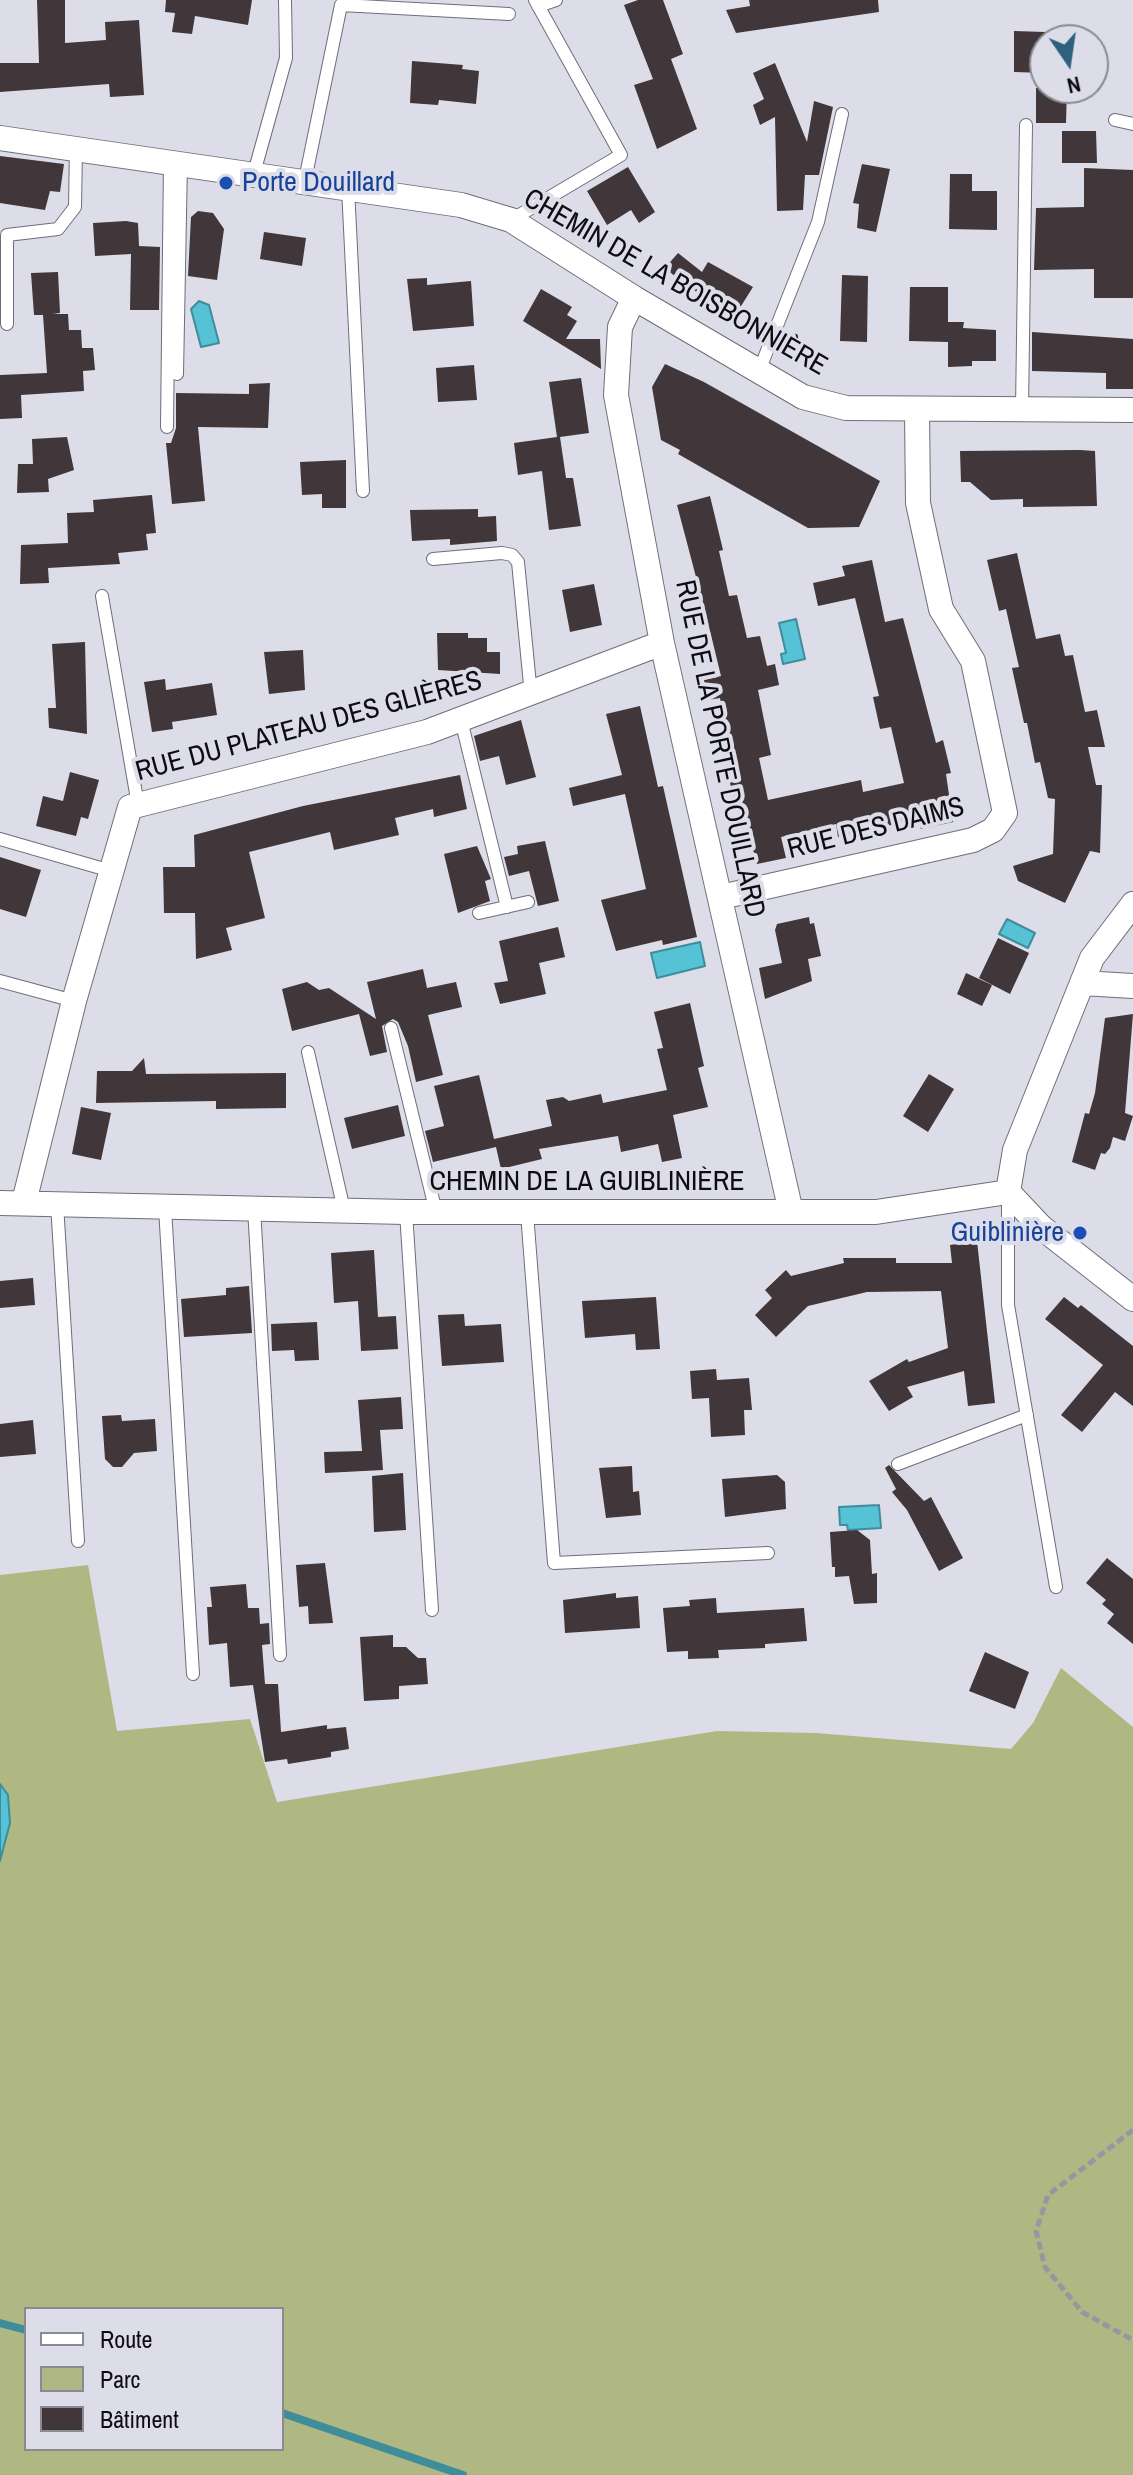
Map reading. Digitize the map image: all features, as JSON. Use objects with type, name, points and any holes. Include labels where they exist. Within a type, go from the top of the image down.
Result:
[{"type":"street","name":"CHEMIN DE LA BOISBONNIÈRE","points":[[0,138],[461,205],[511,220],[634,298],[803,397],[846,408],[917,411],[1133,410]]},
{"type":"street","name":"RUE DE LA PORTE DOUILLARD","points":[[634,298],[620,327],[616,395],[662,643],[791,1212]]},
{"type":"street","name":"RUE DES DAIMS","points":[[721,897],[973,840],[993,830],[1005,813],[973,661],[941,609],[918,503],[917,411]]},
{"type":"street","name":"RUE DU PLATEAU DES GLIÈRES","points":[[12,1202],[130,807],[427,732],[662,643]]},
{"type":"street","points":[[1133,904],[1092,958],[1015,1150],[1008,1192],[1041,1227],[1133,1299]]},
{"type":"street","points":[[1082,983],[1133,986]]},
{"type":"street","name":"CHEMIN DE LA GUIBLINIÈRE","points":[[12,1202],[406,1212],[876,1212],[1008,1192]]},
{"type":"lane","points":[[254,173],[286,58],[285,0]]},
{"type":"lane","points":[[511,220],[621,155],[536,3],[556,0]]},
{"type":"lane","points":[[305,180],[341,5],[509,14]]},
{"type":"lane","points":[[759,371],[818,222],[842,114]]},
{"type":"lane","points":[[1115,120],[1133,124]]},
{"type":"lane","points":[[1022,409],[1026,125]]},
{"type":"lane","points":[[7,324],[7,235],[58,229],[75,207],[76,147]]},
{"type":"lane","points":[[176,162],[177,374]]},
{"type":"lane","points":[[167,427],[176,162]]},
{"type":"lane","points":[[348,188],[363,491]]},
{"type":"lane","points":[[433,559],[502,553],[512,555],[518,562],[531,695]]},
{"type":"lane","points":[[102,596],[138,805]]},
{"type":"lane","points":[[461,720],[507,907]]},
{"type":"lane","points":[[0,839],[111,871]]},
{"type":"lane","points":[[479,913],[528,902]]},
{"type":"lane","points":[[0,981],[74,1001]]},
{"type":"lane","points":[[391,1028],[436,1212]]},
{"type":"lane","points":[[308,1052],[344,1210]]},
{"type":"lane","points":[[1008,1192],[1008,1305],[1056,1587]]},
{"type":"lane","points":[[57,1204],[78,1541]]},
{"type":"lane","points":[[165,1208],[193,1674]]},
{"type":"lane","points":[[254,1208],[280,1655]]},
{"type":"lane","points":[[406,1212],[432,1610]]},
{"type":"lane","points":[[527,1213],[554,1563],[768,1553]]},
{"type":"lane","points":[[898,1464],[1027,1415]]},
{"type":"path","points":[[1133,2130],[1048,2195],[1036,2231],[1045,2267],[1082,2312],[1133,2340]]},
{"type":"green space","points":[[88,1565],[117,1731],[250,1719],[277,1802],[717,1731],[816,1733],[1011,1749],[1033,1723],[1061,1668],[1133,1727],[1133,2475],[0,2475],[0,1575]]},
{"type":"water","points":[[199,301],[209,305],[219,343],[201,347],[191,309]]},
{"type":"water","points":[[796,619],[805,659],[783,664],[781,654],[786,653],[779,623]]},
{"type":"water","points":[[1007,919],[1035,933],[1028,948],[999,934]]},
{"type":"water","points":[[700,942],[705,966],[657,978],[651,953]]},
{"type":"water","points":[[879,1505],[881,1528],[848,1530],[847,1525],[840,1525],[839,1507]]},
{"type":"water","points":[[0,1784],[8,1795],[10,1823],[0,1861]]},
{"type":"building","points":[[37,0],[65,0],[65,43],[106,40],[105,22],[139,20],[144,95],[110,97],[109,84],[0,92],[0,63],[39,63]]},
{"type":"building","points":[[166,0],[252,0],[248,25],[195,16],[192,34],[172,32],[175,13],[165,12]]},
{"type":"building","points":[[638,0],[663,0],[683,54],[671,59],[697,129],[657,149],[634,85],[653,79],[624,5]]},
{"type":"building","points":[[749,0],[878,0],[879,12],[736,33],[726,10],[750,6]]},
{"type":"building","points":[[1014,31],[1029,31],[1029,72],[1014,72]]},
{"type":"building","points":[[412,61],[463,65],[462,69],[479,71],[476,104],[439,100],[438,105],[410,103]]},
{"type":"building","points":[[775,63],[807,142],[814,101],[833,107],[819,175],[805,175],[803,210],[777,211],[775,117],[760,125],[753,105],[764,99],[753,73]]},
{"type":"building","points":[[1036,104],[1067,104],[1066,123],[1036,123]]},
{"type":"building","points":[[1062,131],[1096,131],[1097,163],[1062,163]]},
{"type":"building","points":[[0,156],[64,164],[60,192],[50,191],[45,210],[0,203]]},
{"type":"building","points":[[862,164],[890,169],[876,232],[857,228],[859,204],[853,203]]},
{"type":"building","points":[[628,167],[655,212],[639,223],[631,210],[607,225],[587,191]]},
{"type":"building","points":[[1084,168],[1133,170],[1133,298],[1094,298],[1094,269],[1034,270],[1036,208],[1084,207]]},
{"type":"building","points":[[950,174],[972,174],[972,191],[997,191],[997,230],[949,229]]},
{"type":"building","points":[[198,211],[213,213],[224,229],[217,280],[188,276],[191,217]]},
{"type":"building","points":[[93,223],[138,223],[139,246],[160,247],[159,310],[130,310],[131,254],[95,256]]},
{"type":"building","points":[[264,232],[306,238],[302,266],[260,259]]},
{"type":"building","points":[[678,253],[702,272],[708,262],[753,287],[736,314],[688,287],[665,268]]},
{"type":"building","points":[[58,272],[60,313],[53,314],[68,314],[69,330],[81,330],[82,348],[93,348],[95,370],[83,371],[84,391],[21,395],[22,418],[0,419],[0,375],[47,373],[43,315],[34,315],[31,273]]},
{"type":"building","points":[[842,275],[868,276],[867,342],[840,341]]},
{"type":"building","points":[[427,278],[427,285],[471,281],[474,326],[413,331],[407,279]]},
{"type":"building","points":[[910,287],[948,287],[948,322],[964,322],[963,328],[996,330],[996,361],[972,361],[972,366],[948,367],[948,342],[909,341]]},
{"type":"building","points":[[541,289],[572,307],[567,315],[577,321],[566,339],[600,339],[601,369],[523,321]]},
{"type":"building","points":[[1032,332],[1133,339],[1133,389],[1106,389],[1106,373],[1032,371]]},
{"type":"building","points":[[665,364],[704,382],[880,481],[859,527],[808,528],[678,454],[680,450],[661,440],[652,387]]},
{"type":"building","points":[[474,365],[477,400],[438,402],[436,368]]},
{"type":"building","points":[[581,378],[589,433],[560,437],[566,478],[573,478],[581,526],[549,530],[542,471],[518,475],[514,443],[557,437],[549,382]]},
{"type":"building","points":[[270,383],[268,428],[198,427],[205,501],[172,504],[166,443],[171,443],[176,428],[176,393],[249,394],[249,384]]},
{"type":"building","points":[[67,437],[74,470],[48,479],[49,492],[17,493],[18,464],[33,464],[32,439]]},
{"type":"building","points":[[960,451],[1095,451],[1097,506],[1023,507],[1023,499],[991,500],[970,482],[961,482]]},
{"type":"building","points":[[346,460],[346,508],[322,508],[322,494],[302,495],[300,462]]},
{"type":"building","points":[[152,495],[156,533],[146,534],[148,550],[118,553],[120,564],[48,568],[49,583],[20,584],[21,545],[68,543],[67,513],[94,512],[93,500]]},
{"type":"building","points":[[710,496],[723,550],[719,551],[729,596],[737,595],[747,638],[760,636],[767,666],[775,664],[779,685],[758,690],[771,755],[759,758],[768,800],[861,780],[863,792],[904,783],[891,727],[880,729],[873,697],[879,696],[855,598],[818,606],[813,583],[845,576],[842,566],[872,560],[885,622],[903,618],[936,743],[943,740],[951,773],[946,774],[953,822],[921,829],[918,819],[838,837],[836,824],[781,837],[786,858],[757,864],[738,796],[733,797],[726,764],[733,763],[720,698],[708,700],[704,680],[721,676],[702,598],[692,600],[687,578],[696,577],[677,505]]},
{"type":"building","points":[[478,509],[478,517],[496,516],[497,541],[450,545],[450,539],[412,541],[410,510]]},
{"type":"building","points":[[1017,553],[1036,639],[1060,634],[1065,656],[1073,655],[1085,712],[1097,710],[1105,747],[1088,747],[1096,785],[1102,785],[1100,853],[1090,851],[1065,903],[1018,881],[1013,866],[1053,854],[1055,799],[1048,798],[1040,762],[1035,763],[1012,668],[1019,667],[1006,609],[999,611],[987,560]]},
{"type":"building","points":[[594,584],[602,625],[570,632],[562,590]]},
{"type":"building","points":[[437,633],[468,633],[468,638],[487,638],[487,652],[500,652],[500,674],[438,670]]},
{"type":"building","points":[[85,642],[87,734],[49,728],[48,708],[56,708],[52,644]]},
{"type":"building","points":[[303,650],[305,690],[269,694],[264,652]]},
{"type":"building","points":[[165,679],[166,690],[212,683],[217,715],[172,722],[173,729],[152,732],[144,682]]},
{"type":"building","points":[[640,706],[658,787],[663,786],[697,937],[663,945],[662,940],[616,951],[601,900],[646,889],[625,794],[573,806],[569,788],[622,775],[606,714]]},
{"type":"building","points":[[521,720],[536,777],[506,785],[499,756],[480,761],[474,736]]},
{"type":"building","points":[[70,772],[99,780],[88,819],[81,817],[76,836],[36,826],[43,796],[63,801]]},
{"type":"building","points":[[460,775],[467,809],[434,817],[433,809],[395,818],[399,835],[334,850],[330,832],[249,852],[265,918],[226,928],[232,950],[196,959],[195,913],[164,913],[163,867],[195,867],[194,835],[303,806]]},
{"type":"building","points":[[545,841],[559,901],[538,906],[529,871],[509,876],[504,857],[518,854],[517,846]]},
{"type":"building","points":[[477,846],[491,879],[485,881],[490,901],[458,913],[444,854]]},
{"type":"building","points":[[0,857],[41,870],[26,917],[0,909]]},
{"type":"building","points":[[809,917],[810,924],[814,923],[821,956],[808,959],[812,981],[765,999],[759,968],[782,963],[775,930],[777,924]]},
{"type":"building","points":[[558,927],[565,957],[539,963],[546,994],[500,1004],[494,983],[508,981],[499,941]]},
{"type":"building","points":[[998,938],[1029,953],[1010,994],[979,978]]},
{"type":"building","points":[[423,969],[427,988],[456,982],[462,1007],[428,1015],[443,1075],[416,1082],[408,1046],[398,1022],[393,1019],[382,1026],[387,1052],[370,1056],[359,1014],[292,1031],[282,989],[307,982],[319,990],[329,988],[376,1019],[367,982]]},
{"type":"building","points":[[966,973],[992,985],[982,1006],[957,994]]},
{"type":"building","points":[[690,1003],[704,1066],[698,1068],[708,1107],[673,1115],[682,1158],[662,1162],[658,1144],[621,1152],[618,1136],[539,1149],[542,1159],[501,1169],[496,1147],[433,1162],[425,1131],[444,1126],[434,1086],[479,1075],[494,1139],[552,1126],[546,1100],[563,1097],[569,1101],[601,1094],[603,1103],[667,1090],[657,1049],[663,1048],[654,1012]]},
{"type":"building","points":[[1133,1014],[1125,1113],[1133,1116],[1125,1141],[1113,1137],[1110,1148],[1105,1154],[1101,1153],[1095,1170],[1072,1162],[1085,1113],[1089,1114],[1095,1093],[1105,1018]]},
{"type":"building","points":[[144,1058],[146,1074],[286,1073],[286,1108],[216,1109],[216,1101],[96,1103],[97,1071],[132,1071]]},
{"type":"building","points":[[929,1074],[954,1089],[928,1132],[903,1116]]},
{"type":"building","points":[[398,1105],[405,1136],[352,1149],[344,1118]]},
{"type":"building","points":[[81,1107],[111,1113],[101,1160],[72,1154]]},
{"type":"building","points":[[977,1241],[995,1403],[968,1406],[964,1371],[907,1387],[913,1397],[889,1411],[869,1381],[907,1359],[909,1362],[948,1348],[941,1291],[867,1292],[808,1306],[776,1337],[755,1315],[772,1298],[765,1290],[786,1270],[791,1276],[844,1263],[843,1258],[896,1258],[896,1263],[952,1263],[950,1245]]},
{"type":"building","points":[[374,1250],[378,1317],[396,1316],[398,1349],[361,1351],[358,1301],[334,1303],[331,1253]]},
{"type":"building","points":[[33,1278],[35,1305],[0,1308],[0,1281]]},
{"type":"building","points":[[249,1286],[252,1333],[184,1337],[181,1299],[226,1295],[226,1288]]},
{"type":"building","points":[[656,1297],[660,1349],[636,1350],[635,1334],[585,1338],[582,1301]]},
{"type":"building","points":[[1064,1297],[1078,1308],[1081,1305],[1133,1346],[1133,1406],[1115,1392],[1082,1432],[1061,1415],[1103,1365],[1045,1319]]},
{"type":"building","points":[[464,1314],[465,1326],[501,1324],[504,1362],[442,1366],[438,1315]]},
{"type":"building","points":[[317,1322],[319,1360],[295,1361],[294,1350],[272,1351],[271,1324]]},
{"type":"building","points":[[716,1369],[717,1380],[749,1378],[752,1410],[744,1410],[745,1435],[711,1437],[709,1398],[692,1399],[690,1371]]},
{"type":"building","points":[[401,1397],[403,1429],[380,1430],[383,1470],[325,1473],[324,1452],[362,1451],[358,1400]]},
{"type":"building","points":[[121,1415],[122,1421],[155,1419],[157,1451],[134,1453],[122,1467],[113,1467],[105,1459],[102,1416]]},
{"type":"building","points":[[33,1420],[36,1454],[0,1457],[0,1424]]},
{"type":"building","points":[[889,1465],[924,1501],[931,1497],[963,1558],[939,1571],[907,1510],[892,1492],[896,1489],[885,1468]]},
{"type":"building","points":[[632,1466],[633,1492],[639,1491],[641,1515],[606,1518],[599,1468]]},
{"type":"building","points":[[403,1473],[406,1530],[374,1532],[372,1476]]},
{"type":"building","points":[[777,1475],[785,1482],[786,1509],[725,1517],[722,1479]]},
{"type":"building","points":[[857,1530],[870,1540],[872,1574],[877,1573],[877,1603],[854,1604],[849,1576],[835,1577],[835,1567],[832,1567],[830,1532]]},
{"type":"building","points":[[1107,1558],[1133,1579],[1133,1644],[1107,1623],[1114,1614],[1102,1604],[1106,1600],[1086,1583]]},
{"type":"building","points":[[325,1563],[333,1623],[309,1624],[308,1606],[299,1607],[296,1565]]},
{"type":"building","points":[[246,1584],[248,1608],[259,1608],[260,1624],[269,1623],[270,1644],[262,1645],[265,1684],[278,1684],[281,1732],[327,1725],[327,1729],[346,1727],[349,1749],[331,1752],[331,1757],[288,1764],[287,1759],[265,1762],[253,1685],[230,1687],[227,1643],[209,1645],[207,1607],[212,1607],[210,1587]]},
{"type":"building","points":[[616,1593],[616,1598],[638,1596],[640,1628],[565,1633],[563,1600]]},
{"type":"building","points":[[716,1598],[717,1613],[804,1608],[807,1641],[765,1644],[765,1648],[718,1650],[719,1658],[688,1659],[688,1651],[667,1652],[663,1608],[690,1606],[689,1600]]},
{"type":"building","points":[[393,1635],[393,1647],[406,1647],[418,1658],[426,1658],[428,1684],[399,1686],[399,1699],[364,1701],[360,1637]]},
{"type":"building","points":[[985,1652],[1029,1672],[1015,1709],[969,1691]]},
{"type":"waterway","points":[[0,2323],[24,2329]]},
{"type":"waterway","points":[[284,2414],[463,2475]]},
{"type":"place","name":"Porte Douillard","points":[[226,183]]},
{"type":"place","name":"Guiblinière","points":[[1080,1233]]}]
